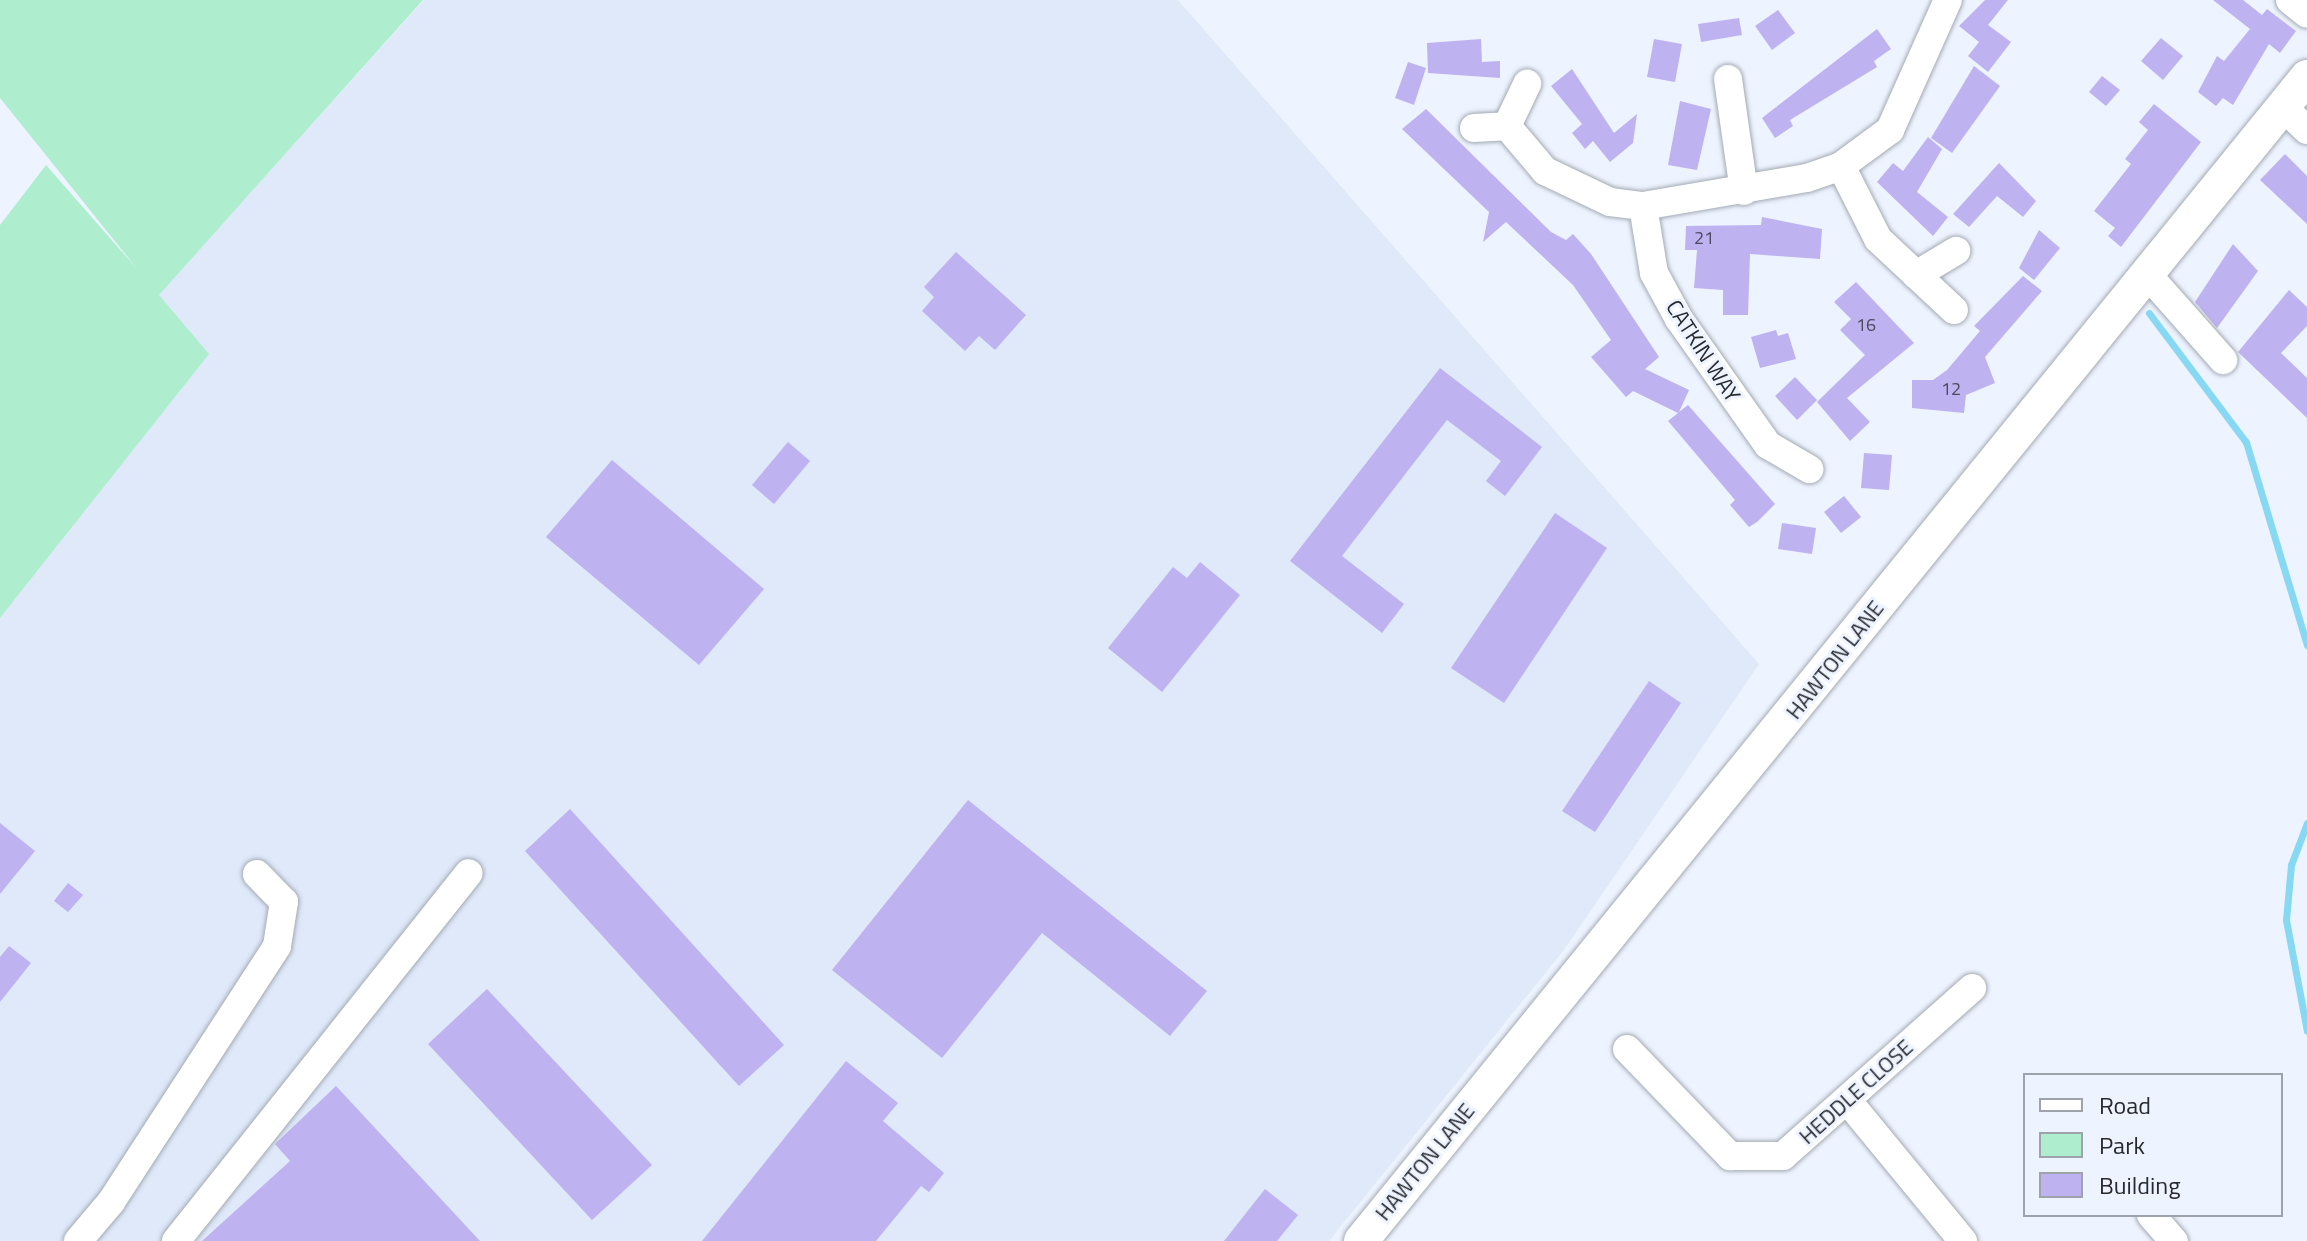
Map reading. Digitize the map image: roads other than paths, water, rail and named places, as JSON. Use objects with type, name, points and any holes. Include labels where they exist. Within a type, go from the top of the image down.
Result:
[{"type":"street","points":[[1507,126],[1545,171],[1610,202],[1643,206],[1744,191],[1841,166],[1897,120],[1948,0]]},
{"type":"street","points":[[2290,0],[2307,14]]},
{"type":"street","name":"HAWTON LANE","points":[[1361,1241],[1796,710],[1835,656],[2147,274],[2295,118],[2307,77]]},
{"type":"street","points":[[1728,79],[1744,191]]},
{"type":"street","points":[[1507,126],[1527,84]]},
{"type":"street","points":[[1474,128],[1507,126]]},
{"type":"street","points":[[1841,166],[1878,239],[1954,310]]},
{"type":"street","name":"CATKIN WAY","points":[[1643,206],[1654,273],[1679,319],[1768,445],[1809,469]]},
{"type":"street","points":[[1916,275],[1956,251]]},
{"type":"street","points":[[2147,274],[2223,360]]},
{"type":"street","points":[[176,1241],[469,873]]},
{"type":"street","points":[[78,1241],[111,1202],[277,946],[284,902],[257,874]]},
{"type":"street","name":"HEDDLE CLOSE","points":[[1627,1049],[1730,1156],[1783,1156],[1972,988]]},
{"type":"street","points":[[1847,1100],[1963,1241]]},
{"type":"street","points":[[2153,1217],[2174,1241]]},
{"type":"waterway","points":[[2149,313],[2246,442],[2307,645]]},
{"type":"waterway","points":[[2307,823],[2291,865],[2286,920],[2307,1031]]}]
